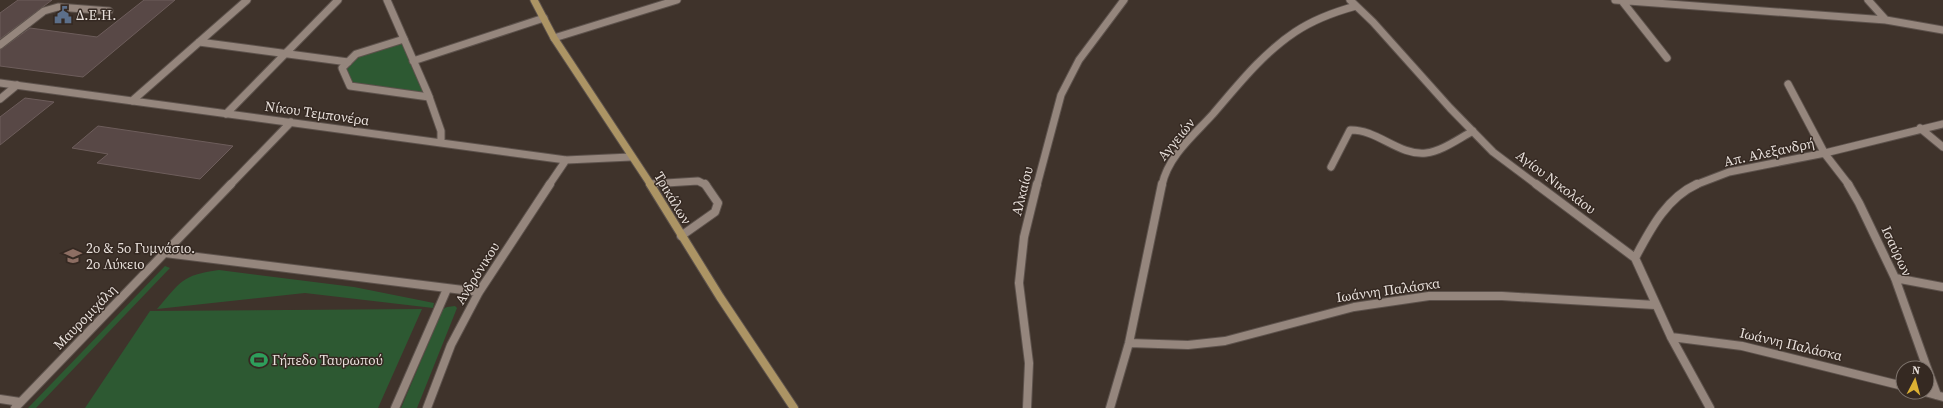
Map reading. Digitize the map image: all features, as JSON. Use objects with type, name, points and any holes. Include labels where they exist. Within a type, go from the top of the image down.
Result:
[{"type":"main road","name":"Τρικάλων","points":[[534,0],[554,38],[650,184],[681,236],[794,408]]},
{"type":"street","points":[[132,101],[247,0]]},
{"type":"street","points":[[226,114],[338,0]]},
{"type":"street","points":[[387,0],[429,97],[441,132],[441,143]]},
{"type":"street","points":[[554,38],[667,1],[677,0]]},
{"type":"street","name":"Αλκαίου","points":[[1027,408],[1029,362],[1019,283],[1024,237],[1052,124],[1061,95],[1079,60],[1124,0]]},
{"type":"street","name":"Αγίου Νικολάου","points":[[1350,0],[1493,152],[1635,258]]},
{"type":"street","points":[[1618,0],[1886,20],[1943,30]]},
{"type":"street","points":[[1618,0],[1667,58]]},
{"type":"street","points":[[1868,0],[1886,20]]},
{"type":"street","name":"Αγγειών","points":[[1110,408],[1129,343],[1163,179],[1171,162],[1247,77],[1279,44],[1295,31],[1326,15],[1356,6]]},
{"type":"street","points":[[0,45],[44,11],[52,8],[58,7],[109,11]]},
{"type":"street","points":[[413,61],[544,18]]},
{"type":"street","points":[[404,39],[356,54],[342,68],[350,86],[429,97]]},
{"type":"street","points":[[199,42],[348,62]]},
{"type":"street","name":"Νίκου Τεμπονέρα","points":[[0,83],[566,160],[592,160],[631,156]]},
{"type":"street","name":"Ισαύρων","points":[[1788,84],[1824,154],[1850,187],[1860,204],[1895,278],[1924,360]]},
{"type":"street","points":[[0,99],[18,85]]},
{"type":"street","name":"Μαυρομιχάλη","points":[[17,405],[291,122]]},
{"type":"street","name":"Απ. Αλεξανδρή","points":[[1635,258],[1666,208],[1679,195],[1693,187],[1726,173],[1824,154],[1920,128],[1943,124]]},
{"type":"street","points":[[1920,128],[1943,147]]},
{"type":"street","points":[[1331,167],[1350,130],[1361,130],[1409,150],[1422,153],[1434,151],[1473,131]]},
{"type":"street","name":"Ανδρόνικου","points":[[427,408],[451,345],[479,292],[566,160]]},
{"type":"street","points":[[650,184],[698,181],[704,183],[718,202],[716,212],[681,236]]},
{"type":"street","points":[[165,252],[479,292]]},
{"type":"street","points":[[1635,258],[1655,305],[1710,408]]},
{"type":"street","points":[[1895,278],[1943,287]]},
{"type":"street","points":[[395,408],[448,289]]},
{"type":"street","name":"Ιωάννη Παλάσκα","points":[[1129,343],[1188,345],[1225,341],[1354,307],[1429,296],[1496,296],[1655,305]]},
{"type":"street","name":"Ιωάννη Παλάσκα","points":[[1671,337],[1742,346],[1895,384]]},
{"type":"street","name":"Ισαύρων","points":[[1935,385],[1940,396]]},
{"type":"street","points":[[0,399],[17,405]]},
{"type":"green space","points":[[404,41],[427,95],[352,84],[346,68],[357,56]]},
{"type":"green space","points":[[165,266],[170,268],[36,408],[28,408]]},
{"type":"green space","points":[[219,270],[354,287],[434,303],[433,308],[305,293],[157,309],[177,286],[189,277]]},
{"type":"green space","points":[[455,306],[457,308],[417,408],[401,408],[443,309]]},
{"type":"green space","name":"Γήπεδο Ταυρωπού","points":[[422,309],[378,408],[85,408],[150,311]]},
{"type":"building","points":[[18,0],[52,0],[0,39],[0,13]]},
{"type":"building","points":[[144,0],[175,0],[83,77],[0,66],[0,50],[30,28],[97,37]]},
{"type":"building","points":[[25,98],[54,102],[0,145],[0,117]]},
{"type":"building","points":[[98,126],[233,146],[200,179],[97,163],[108,154],[72,148]]},
{"type":"place","name":"Δ.Ε.Η.","points":[[63,15]]},
{"type":"place","name":"2ο & 5ο Γυμνάσιο. 2ο Λύκειο","points":[[73,256]]},
{"type":"place","name":"Γήπεδο Ταυρωπού","points":[[259,360]]}]
